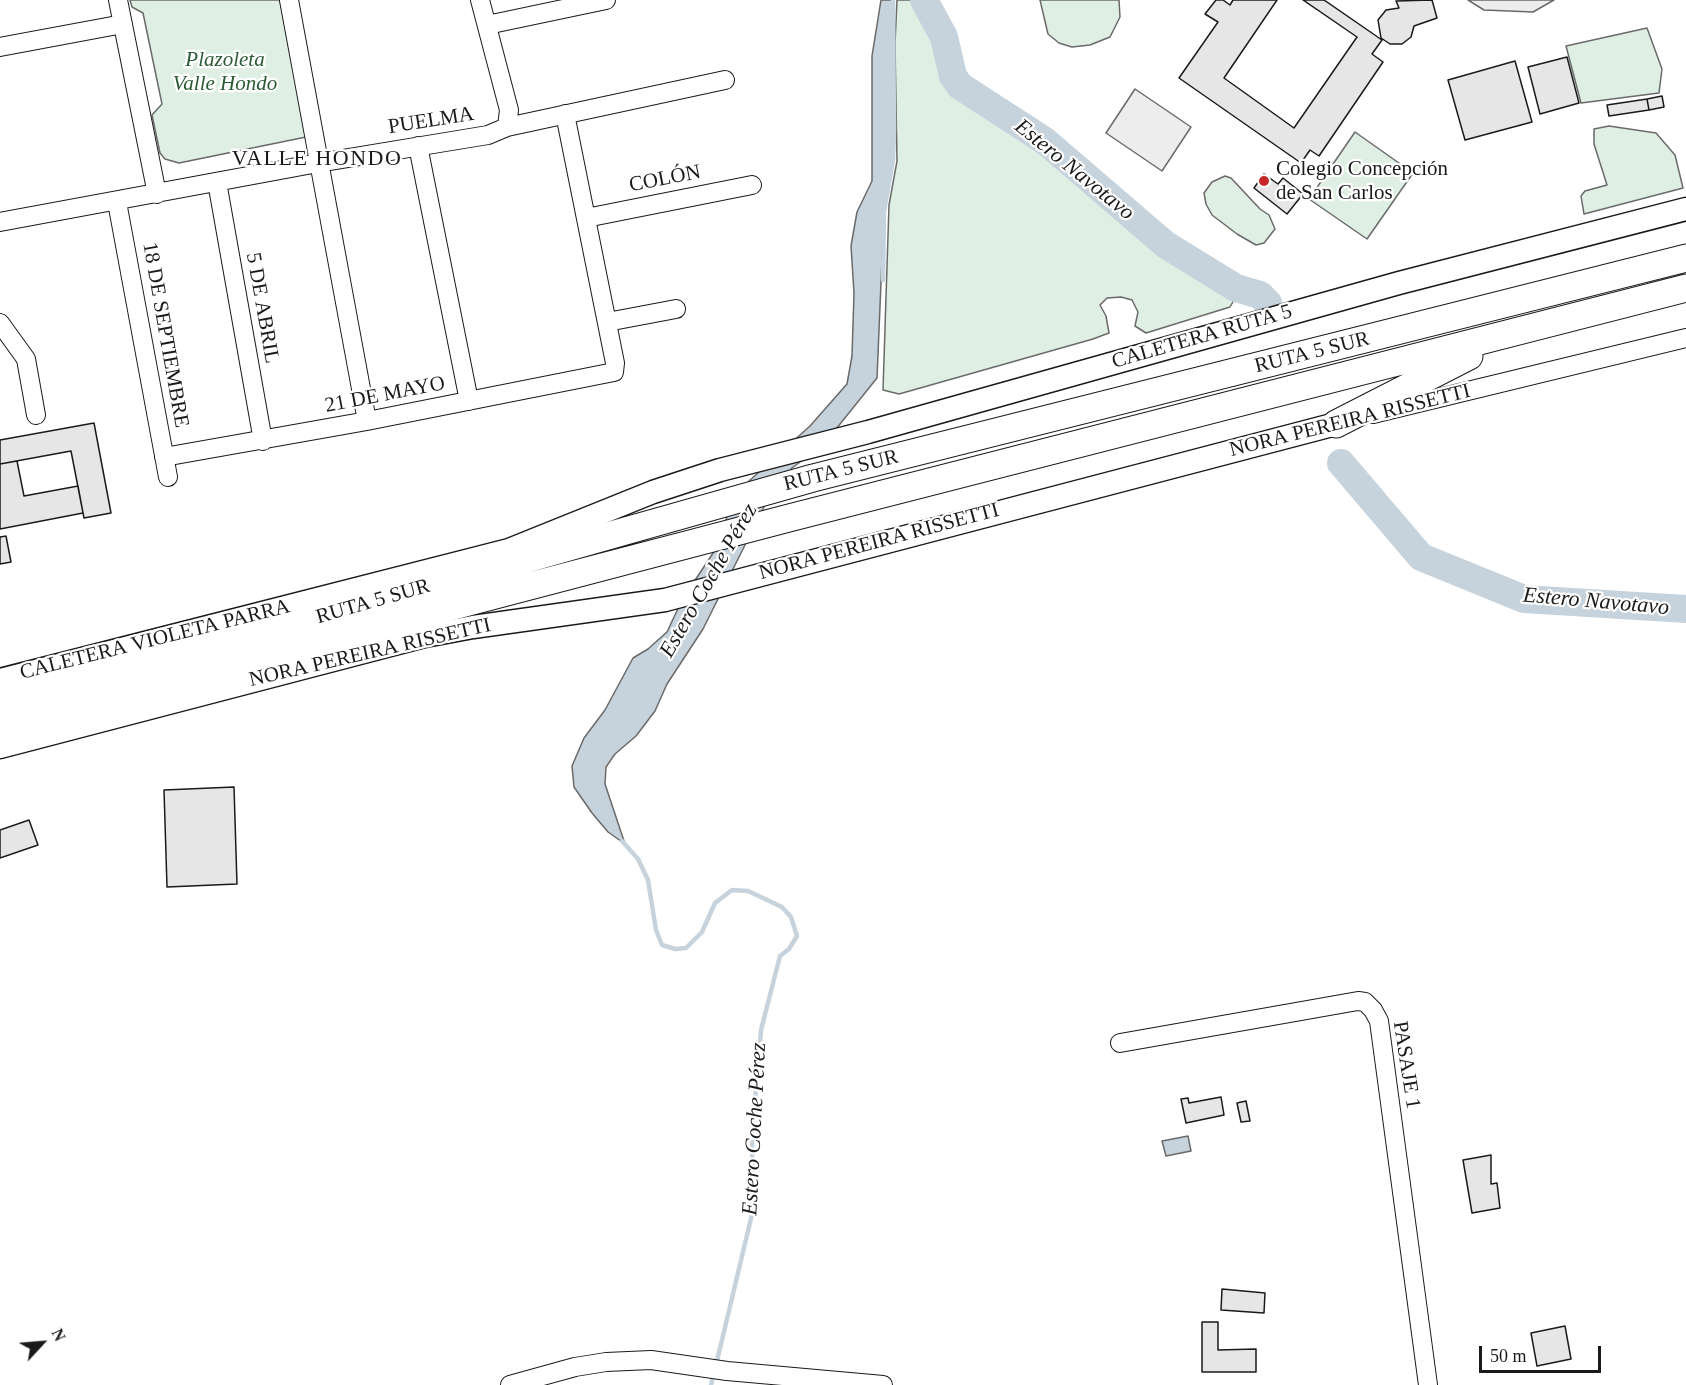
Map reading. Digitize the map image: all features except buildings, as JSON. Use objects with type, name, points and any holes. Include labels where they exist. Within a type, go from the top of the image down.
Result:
[{"type":"highway","name":"RUTA 5 SUR","points":[[0,701],[215,647],[813,478],[1686,258]]},
{"type":"highway","name":"RUTA 5 SUR","points":[[0,725],[789,518],[1686,288]]},
{"type":"highway","points":[[1336,424],[1435,372],[1536,328]]},
{"type":"main road","name":"CALETERA RUTA 5","points":[[720,470],[868,432],[1314,306],[1686,209]]},
{"type":"main road","name":"NORA PEREIRA RISSETTI","points":[[0,747],[425,636],[665,600],[802,562],[1336,424]]},
{"type":"main road","name":"CALETERA VIOLETA PARRA","points":[[0,680],[510,550],[653,492],[720,470]]},
{"type":"street","points":[[118,0],[157,194]]},
{"type":"street","points":[[289,0],[367,421]]},
{"type":"street","points":[[480,0],[509,110],[507,127]]},
{"type":"street","points":[[487,25],[606,0]]},
{"type":"street","points":[[0,47],[123,24]]},
{"type":"street","name":"PUELMA","points":[[0,222],[318,163],[488,135],[507,127],[725,80]]},
{"type":"street","points":[[566,114],[607,322],[676,309]]},
{"type":"street","points":[[418,146],[469,401]]},
{"type":"street","name":"5 DE ABRIL","points":[[217,182],[263,441]]},
{"type":"street","name":"COLÓN","points":[[586,218],[752,185]]},
{"type":"street","name":"18 DE SEPTIEMBRE","points":[[117,202],[168,477]]},
{"type":"street","name":"21 DE MAYO","points":[[164,457],[263,441],[614,372],[607,322]]},
{"type":"street","points":[[0,323],[26,359],[36,415]]},
{"type":"street","name":"NORA PEREIRA RISSETTI","points":[[1336,424],[1686,338]]},
{"type":"street","name":"PASAJE 1","points":[[1120,1043],[1358,1001],[1365,1002],[1373,1010],[1378,1021],[1428,1385]]},
{"type":"street","points":[[510,1385],[575,1367],[606,1362],[651,1360],[699,1365],[727,1371],[883,1385]]},
{"type":"green space","name":"Plazoleta Valle Hondo","points":[[130,0],[280,0],[306,137],[179,163],[165,159],[160,153],[152,115],[162,104],[143,13],[132,7]]},
{"type":"green space","points":[[897,0],[917,0],[934,37],[945,85],[958,98],[1041,153],[1160,256],[1234,300],[1230,307],[1146,333],[1135,326],[1138,312],[1132,300],[1121,297],[1107,298],[1100,305],[1106,316],[1109,333],[899,394],[883,390],[889,205],[897,161],[895,44]]},
{"type":"green space","points":[[1040,0],[1119,0],[1120,17],[1110,37],[1090,45],[1072,47],[1059,43],[1048,34]]},
{"type":"green space","points":[[1647,28],[1662,69],[1659,93],[1581,103],[1566,46]]},
{"type":"green space","points":[[1609,126],[1656,133],[1675,155],[1683,188],[1584,214],[1581,196],[1585,191],[1607,185],[1594,144],[1594,129]]},
{"type":"green space","points":[[1355,132],[1413,173],[1367,239],[1309,199]]},
{"type":"green space","points":[[1225,176],[1231,178],[1260,209],[1269,215],[1275,229],[1264,243],[1256,245],[1212,215],[1206,204],[1204,193],[1212,182]]},
{"type":"shaded area","points":[[1468,0],[1554,0],[1533,12],[1484,10]]},
{"type":"shaded area","points":[[1135,89],[1191,127],[1162,171],[1106,133]]},
{"type":"water","points":[[881,0],[893,0],[894,129],[893,160],[884,211],[877,378],[824,444],[792,468],[765,505],[703,629],[667,684],[655,711],[636,736],[615,754],[606,767],[605,784],[625,844],[608,832],[574,787],[572,766],[584,738],[605,710],[633,658],[648,649],[667,632],[682,600],[715,550],[728,514],[749,481],[810,426],[847,384],[852,356],[854,293],[851,246],[857,212],[872,181],[872,56]]},
{"type":"water","points":[[920,0],[930,0],[946,31],[959,69],[976,87],[972,94],[961,91],[952,80],[937,36]]},
{"type":"water","points":[[1188,1136],[1191,1151],[1166,1156],[1162,1141]]},
{"type":"waterway","name":"Estero Coche Pérez","points":[[883,280],[884,211],[893,160],[893,0]]},
{"type":"waterway","name":"Estero Navotavo","points":[[924,0],[944,37],[953,76],[960,86],[1045,141],[1166,245],[1236,288],[1260,295],[1268,303]]},
{"type":"waterway","name":"Estero Navotavo","points":[[1341,463],[1421,557],[1524,599],[1686,609]]},
{"type":"waterway","name":"Estero Coche Pérez","points":[[622,841],[638,859],[648,880],[656,930],[662,945],[675,949],[686,948],[702,932],[715,903],[732,890],[748,891],[782,907],[791,917],[797,936],[789,949],[780,956],[761,1030],[752,1136],[753,1210],[716,1365]]},
{"type":"waterway","name":"Estero Coche Pérez","points":[[711,1385],[714,1373]]},
{"type":"place","name":"Colegio Concepción de San Carlos","points":[[1264,181]]},
{"type":"district","name":"VALLE HONDO","points":[[317,159]]}]
